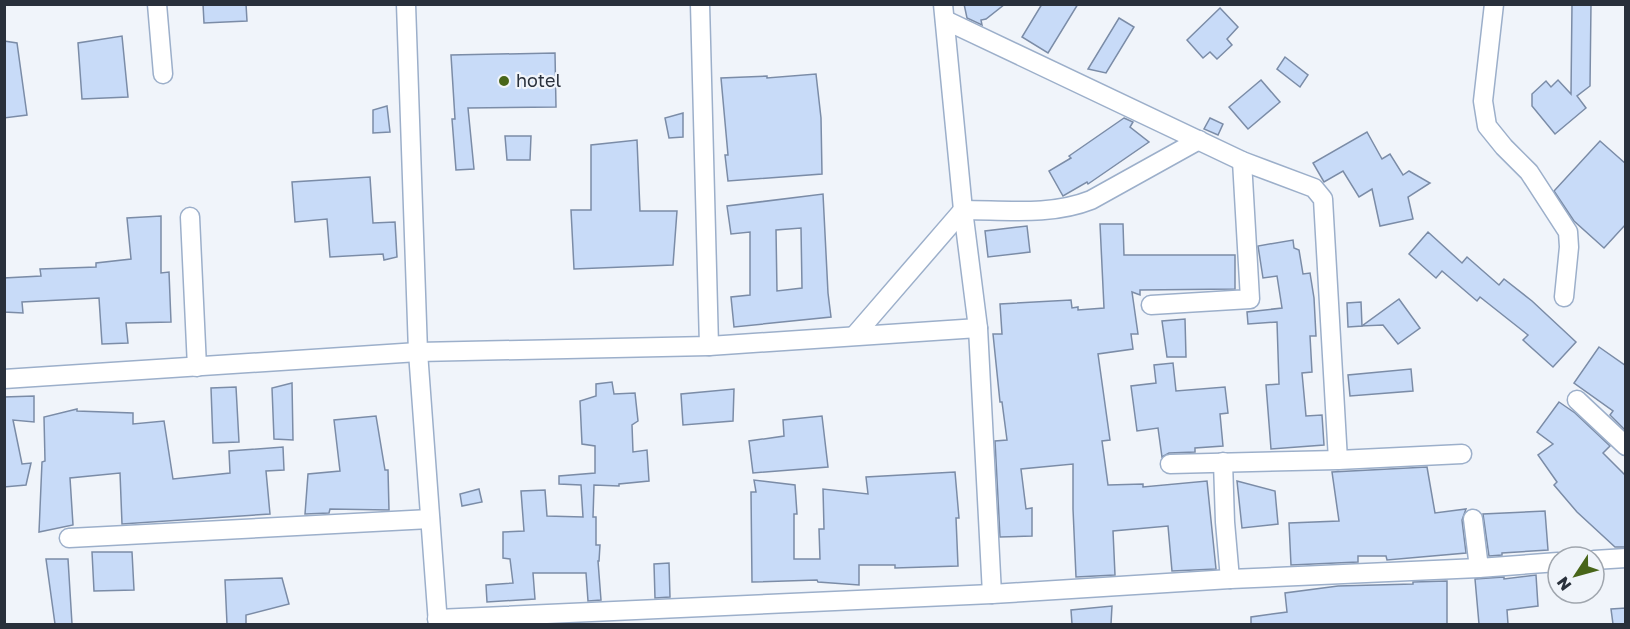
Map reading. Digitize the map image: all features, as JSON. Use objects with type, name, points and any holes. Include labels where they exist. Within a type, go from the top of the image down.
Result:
[{"type":"street","points":[[157,4],[163,74]]},
{"type":"street","points":[[406,4],[418,352],[438,622],[1546,563]]},
{"type":"street","points":[[700,4],[709,346]]},
{"type":"street","points":[[1494,4],[1483,101],[1487,126],[1540,185],[1568,232],[1569,247],[1564,297]]},
{"type":"street","points":[[944,12],[1242,161],[1314,188],[1323,199],[1338,460]]},
{"type":"street","points":[[944,12],[963,210],[978,328],[992,594]]},
{"type":"street","points":[[855,335],[963,210],[1055,210],[1075,207],[1199,140]]},
{"type":"street","points":[[1151,305],[1250,299],[1242,161]]},
{"type":"street","points":[[190,217],[197,367]]},
{"type":"street","points":[[4,379],[418,352],[709,346],[978,328]]},
{"type":"street","points":[[1577,400],[1626,446]]},
{"type":"street","points":[[1170,464],[1462,454]]},
{"type":"street","points":[[1223,462],[1230,579]]},
{"type":"street","points":[[69,538],[430,519]]},
{"type":"street","points":[[1473,519],[1479,568]]},
{"type":"street","points":[[1606,559],[1626,558]]},
{"type":"building","points":[[203,4],[246,4],[247,21],[204,23]]},
{"type":"building","points":[[964,4],[1005,4],[986,19],[981,20],[982,25],[967,18]]},
{"type":"building","points":[[1042,4],[1078,4],[1048,53],[1022,37]]},
{"type":"building","points":[[1572,4],[1591,4],[1590,86],[1577,96],[1586,108],[1555,134],[1532,106],[1532,94],[1546,81],[1551,87],[1558,80],[1571,94]]},
{"type":"building","points":[[1220,8],[1238,27],[1227,39],[1232,45],[1217,59],[1210,52],[1203,58],[1187,40]]},
{"type":"building","points":[[1119,18],[1134,27],[1106,73],[1088,69]]},
{"type":"building","points":[[122,36],[128,97],[82,99],[78,43]]},
{"type":"building","points":[[4,41],[17,43],[27,115],[4,118]]},
{"type":"building","name":"hotel","points":[[555,53],[556,107],[468,108],[474,169],[456,170],[451,55]]},
{"type":"building","points":[[1285,57],[1308,75],[1300,87],[1277,69]]},
{"type":"building","points":[[816,74],[821,118],[822,174],[728,181],[721,78],[767,76],[767,78]]},
{"type":"building","points":[[1261,80],[1280,102],[1248,129],[1229,107]]},
{"type":"building","points":[[387,106],[390,132],[373,133],[373,110]]},
{"type":"building","points":[[683,113],[683,137],[669,138],[665,118]]},
{"type":"building","points":[[1124,118],[1133,122],[1130,127],[1149,142],[1088,184],[1087,182],[1063,196],[1049,171],[1071,158],[1069,156]]},
{"type":"building","points":[[1210,118],[1223,124],[1218,135],[1204,129]]},
{"type":"building","points":[[1367,132],[1382,159],[1390,154],[1403,175],[1409,171],[1430,183],[1408,197],[1413,219],[1380,226],[1372,189],[1359,197],[1343,171],[1324,182],[1313,163]]},
{"type":"building","points":[[505,136],[531,136],[530,160],[507,160]]},
{"type":"building","points":[[637,140],[640,211],[677,211],[673,265],[574,269],[571,210],[591,210],[591,145]]},
{"type":"building","points":[[1600,141],[1626,164],[1626,224],[1604,248],[1574,221],[1554,191]]},
{"type":"building","points":[[370,177],[373,223],[395,222],[397,257],[384,260],[383,254],[330,257],[327,219],[295,222],[292,182]]},
{"type":"building","points":[[823,194],[831,317],[734,327],[731,297],[750,295],[750,232],[731,234],[727,206]],"holes":[[[801,228],[802,288],[777,291],[776,230]]]},
{"type":"building","points":[[161,216],[161,273],[169,272],[171,322],[126,323],[128,343],[102,344],[99,298],[22,302],[23,313],[4,312],[4,278],[41,276],[40,269],[96,267],[96,263],[131,259],[127,218]]},
{"type":"building","points":[[1100,224],[1123,224],[1124,255],[1235,255],[1235,289],[1140,290],[1140,295],[1132,292],[1138,334],[1131,334],[1133,349],[1098,354],[1110,440],[1102,441],[1108,485],[1143,484],[1143,487],[1207,481],[1216,569],[1172,571],[1168,526],[1113,531],[1115,575],[1076,577],[1073,464],[1021,469],[1026,509],[1032,508],[1032,536],[1000,537],[995,441],[1007,440],[1002,402],[1000,402],[993,334],[1002,334],[1000,304],[1071,300],[1072,308],[1078,307],[1078,310],[1104,308]]},
{"type":"building","points":[[1027,226],[1030,252],[988,257],[985,231]]},
{"type":"building","points":[[1428,232],[1462,263],[1467,257],[1499,285],[1504,279],[1532,301],[1576,342],[1553,367],[1523,340],[1528,335],[1480,297],[1477,301],[1442,271],[1436,278],[1409,254]]},
{"type":"building","points":[[1293,240],[1294,248],[1299,250],[1303,274],[1310,273],[1314,298],[1316,336],[1310,336],[1312,372],[1302,373],[1306,416],[1322,415],[1324,445],[1271,449],[1266,385],[1279,384],[1277,322],[1248,324],[1247,312],[1282,308],[1277,276],[1263,278],[1258,246]]},
{"type":"building","points":[[1399,299],[1420,328],[1398,344],[1383,325],[1362,326]]},
{"type":"building","points":[[1361,302],[1362,326],[1348,327],[1347,303]]},
{"type":"building","points":[[1185,319],[1186,357],[1167,357],[1162,321]]},
{"type":"building","points":[[1599,347],[1626,366],[1625,430],[1610,415],[1613,411],[1574,383]]},
{"type":"building","points":[[1173,363],[1176,391],[1225,387],[1228,413],[1220,414],[1223,446],[1195,448],[1195,452],[1169,453],[1162,457],[1158,428],[1137,431],[1131,386],[1156,383],[1154,365]]},
{"type":"building","points":[[1411,369],[1413,391],[1350,396],[1348,375]]},
{"type":"building","points":[[612,382],[614,394],[635,393],[638,421],[632,425],[633,452],[647,450],[649,481],[619,484],[619,486],[594,485],[593,517],[596,517],[596,545],[600,545],[598,561],[601,600],[588,601],[586,573],[533,573],[535,599],[487,602],[486,585],[513,583],[510,559],[503,558],[503,532],[524,531],[521,491],[545,490],[547,516],[583,517],[581,485],[559,484],[559,476],[595,473],[595,446],[582,444],[580,401],[596,396],[596,384]]},
{"type":"building","points":[[292,383],[293,440],[274,439],[272,388]]},
{"type":"building","points":[[236,387],[239,442],[213,443],[211,388]]},
{"type":"building","points":[[734,389],[733,421],[683,425],[681,394]]},
{"type":"building","points":[[34,396],[34,422],[13,420],[22,464],[31,463],[26,485],[4,487],[4,397]]},
{"type":"building","points":[[1559,402],[1575,413],[1610,446],[1603,453],[1626,476],[1626,547],[1615,547],[1577,512],[1554,485],[1557,482],[1538,455],[1553,444],[1537,432]]},
{"type":"building","points":[[77,409],[77,411],[133,413],[133,424],[164,421],[173,479],[230,473],[229,451],[283,447],[284,470],[266,471],[270,514],[122,524],[120,473],[70,478],[73,525],[39,532],[42,462],[45,461],[44,417]]},
{"type":"building","points":[[376,416],[385,470],[388,470],[389,510],[330,509],[329,513],[305,514],[308,474],[340,471],[334,420]]},
{"type":"building","points":[[822,416],[828,467],[753,473],[749,441],[784,436],[783,420]]},
{"type":"building","points":[[1427,467],[1435,513],[1466,509],[1462,520],[1466,553],[1387,560],[1386,556],[1358,556],[1358,562],[1291,565],[1289,523],[1339,521],[1332,472]]},
{"type":"building","points":[[955,472],[959,518],[956,518],[958,566],[895,568],[895,565],[859,565],[859,585],[818,582],[817,580],[752,582],[751,492],[756,492],[754,480],[795,485],[797,514],[794,514],[794,559],[820,559],[819,529],[824,529],[823,489],[868,494],[866,477]]},
{"type":"building","points":[[1237,481],[1275,491],[1278,524],[1242,528]]},
{"type":"building","points":[[479,489],[482,502],[462,506],[460,494]]},
{"type":"building","points":[[1545,511],[1546,550],[1489,556],[1483,514]]},
{"type":"building","points":[[92,552],[132,552],[134,590],[94,591]]},
{"type":"building","points":[[46,559],[68,559],[72,624],[55,624]]},
{"type":"building","points":[[669,563],[670,597],[655,598],[654,564]]},
{"type":"building","points":[[1536,575],[1538,606],[1507,610],[1508,624],[1479,624],[1475,579],[1504,577],[1504,579]]},
{"type":"building","points":[[282,578],[289,604],[246,615],[246,624],[227,624],[225,580]]},
{"type":"building","points":[[1447,581],[1447,624],[1251,624],[1251,617],[1287,612],[1285,593],[1338,586]]},
{"type":"building","points":[[1112,606],[1111,624],[1072,624],[1071,610]]},
{"type":"building","points":[[1626,608],[1626,624],[1613,624],[1611,609]]},
{"type":"place","name":"hotel","points":[[504,81]]}]
